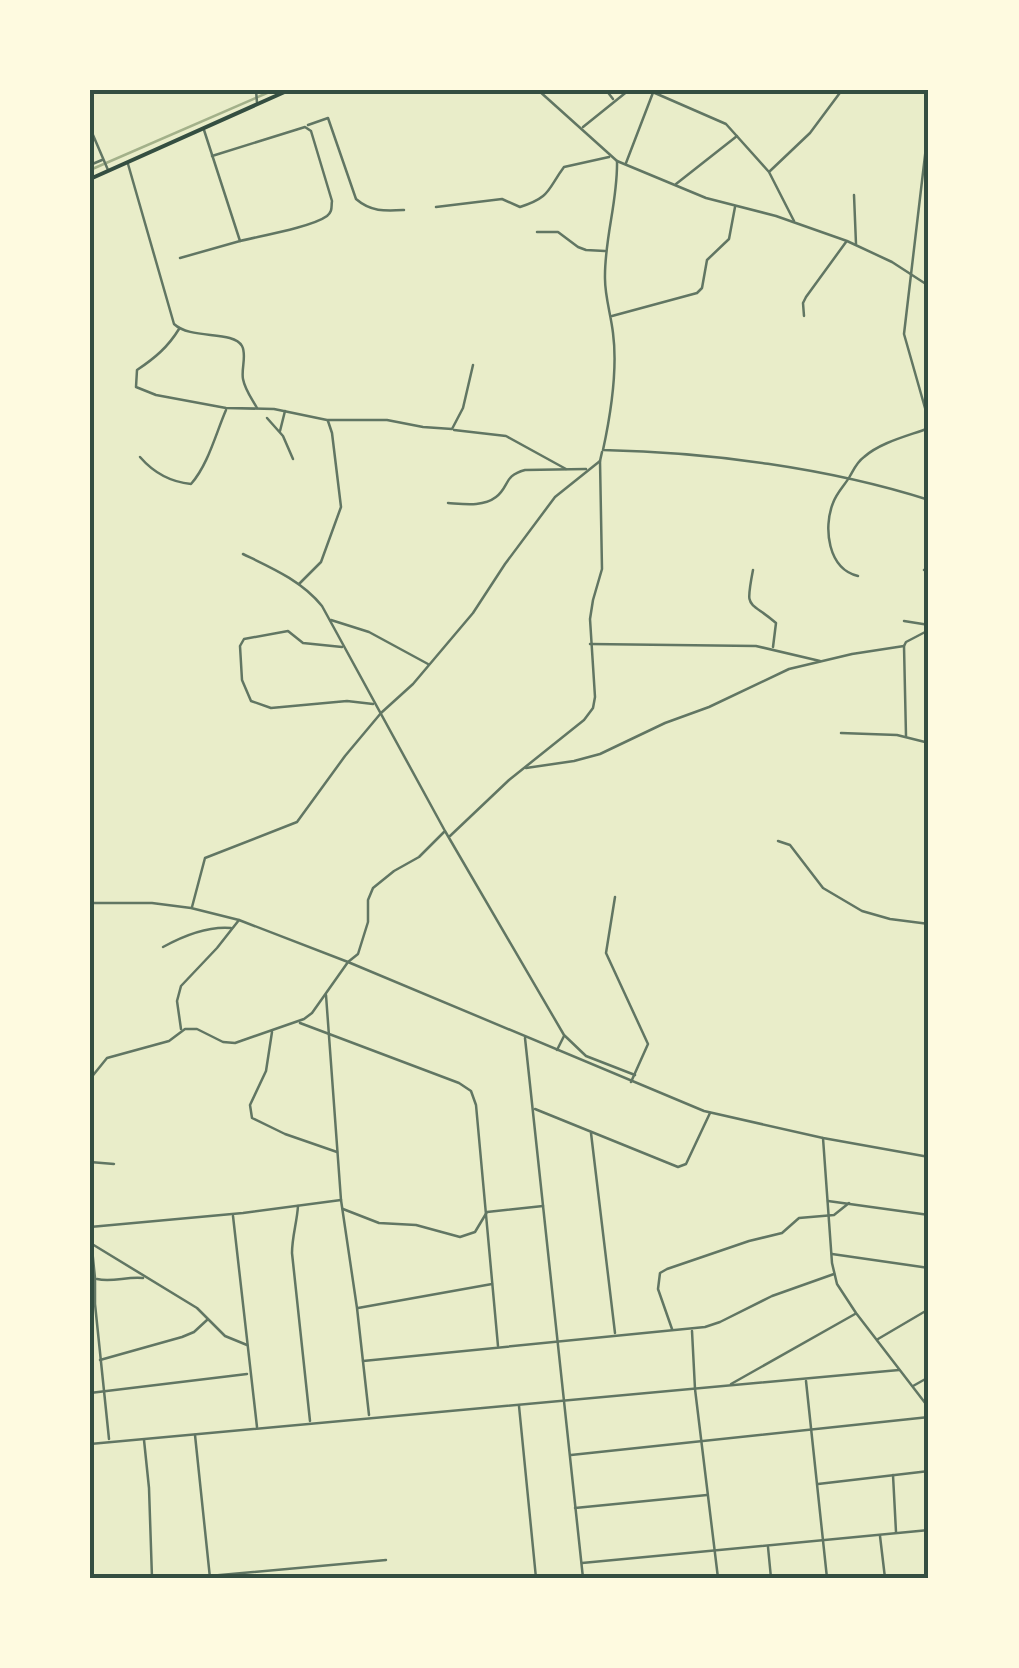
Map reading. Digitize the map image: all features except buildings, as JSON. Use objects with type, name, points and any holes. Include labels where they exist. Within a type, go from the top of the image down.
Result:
[{"type":"main road","points":[[90,180],[288,90]]},
{"type":"street","points":[[256,90],[257,104]]},
{"type":"street","points":[[538,90],[616,162],[706,198],[847,241],[929,286]]},
{"type":"street","points":[[606,90],[614,101]]},
{"type":"street","points":[[582,128],[629,90]]},
{"type":"street","points":[[648,90],[726,124],[769,172],[794,222]]},
{"type":"street","points":[[769,172],[810,133],[842,90]]},
{"type":"street","points":[[626,164],[654,92]]},
{"type":"street","points":[[212,156],[328,118],[356,199],[377,211],[404,210]]},
{"type":"street","points":[[180,258],[327,216],[332,201],[311,131],[305,126]]},
{"type":"street","points":[[90,128],[109,171]]},
{"type":"street","points":[[203,128],[240,241]]},
{"type":"street","points":[[674,185],[738,135]]},
{"type":"street","points":[[929,141],[904,334],[929,422]]},
{"type":"street","points":[[436,207],[502,200],[520,208],[543,197],[564,167],[610,157]]},
{"type":"street","points":[[90,165],[103,159]]},
{"type":"street","points":[[450,836],[593,708],[590,644],[593,600],[602,568],[600,461],[614,372],[614,338],[604,282],[616,162]]},
{"type":"street","points":[[128,163],[172,318],[179,329],[239,342],[244,352],[244,384],[257,408]]},
{"type":"street","points":[[923,178],[929,180]]},
{"type":"street","points":[[854,195],[856,245]]},
{"type":"street","points":[[610,317],[697,294],[702,288],[707,260],[730,240],[736,206]]},
{"type":"street","points":[[537,232],[558,232],[578,248],[606,250]]},
{"type":"street","points":[[804,316],[806,297],[847,241]]},
{"type":"street","points":[[179,329],[157,357],[137,370],[136,387],[156,395],[226,408],[285,411],[327,420],[387,420],[496,434],[568,470]]},
{"type":"street","points":[[452,430],[463,408],[472,365]]},
{"type":"street","points":[[140,457],[160,474],[191,484],[200,472],[226,408]]},
{"type":"street","points":[[280,433],[285,411]]},
{"type":"street","points":[[267,418],[293,459]]},
{"type":"street","points":[[299,584],[321,562],[341,507],[327,420]]},
{"type":"street","points":[[858,576],[839,566],[830,542],[832,503],[865,456],[929,428]]},
{"type":"street","points":[[602,450],[721,459],[849,479],[929,500]]},
{"type":"street","points":[[191,908],[206,858],[297,822],[381,712],[413,684],[473,612],[555,497],[600,461]]},
{"type":"street","points":[[448,503],[484,503],[496,497],[516,472],[587,470]]},
{"type":"street","points":[[243,554],[312,594],[564,1035],[586,1056],[635,1076]]},
{"type":"street","points":[[752,570],[748,597],[752,606],[776,623],[773,649]]},
{"type":"street","points":[[329,620],[369,632],[430,665]]},
{"type":"street","points":[[904,621],[929,628]]},
{"type":"street","points":[[906,736],[904,646],[929,628]]},
{"type":"street","points":[[343,647],[303,643],[288,632],[244,639],[240,646],[246,694],[251,701],[270,708],[347,702],[376,704]]},
{"type":"street","points":[[590,644],[756,646],[821,661]]},
{"type":"street","points":[[525,768],[600,754],[789,670],[904,646]]},
{"type":"street","points":[[841,733],[906,736],[929,743]]},
{"type":"street","points":[[90,1079],[107,1058],[169,1042],[182,1030],[198,1029],[235,1044],[298,1022],[312,1012],[348,962],[356,957],[368,922],[368,900],[373,888],[394,870],[420,857],[446,831]]},
{"type":"street","points":[[778,841],[790,845],[823,888],[862,911],[929,924]]},
{"type":"street","points":[[615,897],[606,953],[648,1044],[632,1082]]},
{"type":"street","points":[[90,903],[152,902],[239,920],[710,1114],[929,1157]]},
{"type":"street","points":[[182,1030],[176,1001],[181,986],[239,920]]},
{"type":"street","points":[[163,947],[197,932],[232,928]]},
{"type":"street","points":[[326,994],[341,1200],[369,1418]]},
{"type":"street","points":[[298,1022],[468,1088],[476,1105],[498,1348]]},
{"type":"street","points":[[273,1030],[266,1070],[250,1105],[252,1118],[338,1152]]},
{"type":"street","points":[[557,1050],[564,1035]]},
{"type":"street","points":[[525,1037],[582,1578]]},
{"type":"street","points":[[533,1108],[673,1166],[686,1164],[710,1114]]},
{"type":"street","points":[[591,1133],[615,1335]]},
{"type":"street","points":[[823,1138],[834,1274],[856,1313],[929,1408]]},
{"type":"street","points":[[90,1162],[114,1164]]},
{"type":"street","points":[[110,1442],[90,1227],[341,1200]]},
{"type":"street","points":[[828,1201],[929,1215]]},
{"type":"street","points":[[672,1330],[658,1289],[660,1273],[782,1233],[799,1218],[829,1216],[850,1203]]},
{"type":"street","points":[[298,1204],[292,1253],[310,1424]]},
{"type":"street","points":[[487,1212],[544,1206]]},
{"type":"street","points":[[342,1208],[379,1223],[416,1225],[460,1237],[475,1232],[487,1212]]},
{"type":"street","points":[[233,1214],[257,1429]]},
{"type":"street","points":[[90,1242],[196,1308],[225,1336],[248,1346]]},
{"type":"street","points":[[832,1254],[929,1268]]},
{"type":"street","points":[[362,1361],[692,1328],[720,1322],[772,1296],[834,1274]]},
{"type":"street","points":[[96,1278],[145,1278]]},
{"type":"street","points":[[357,1308],[492,1284]]},
{"type":"street","points":[[876,1340],[929,1309]]},
{"type":"street","points":[[728,1386],[856,1313]]},
{"type":"street","points":[[100,1360],[182,1337],[208,1319]]},
{"type":"street","points":[[692,1328],[695,1388],[718,1578]]},
{"type":"street","points":[[90,1444],[899,1370]]},
{"type":"street","points":[[90,1393],[250,1374]]},
{"type":"street","points":[[912,1386],[929,1377]]},
{"type":"street","points":[[806,1378],[827,1578]]},
{"type":"street","points":[[519,1405],[536,1578]]},
{"type":"street","points":[[570,1455],[929,1417]]},
{"type":"street","points":[[195,1434],[210,1577]]},
{"type":"street","points":[[144,1439],[152,1578]]},
{"type":"street","points":[[816,1484],[929,1471]]},
{"type":"street","points":[[892,1476],[896,1533]]},
{"type":"street","points":[[575,1508],[708,1495]]},
{"type":"street","points":[[581,1563],[929,1530]]},
{"type":"street","points":[[880,1535],[885,1578]]},
{"type":"street","points":[[768,1545],[771,1578]]},
{"type":"street","points":[[187,1578],[386,1560]]},
{"type":"waterway","points":[[90,170],[274,90]]}]
